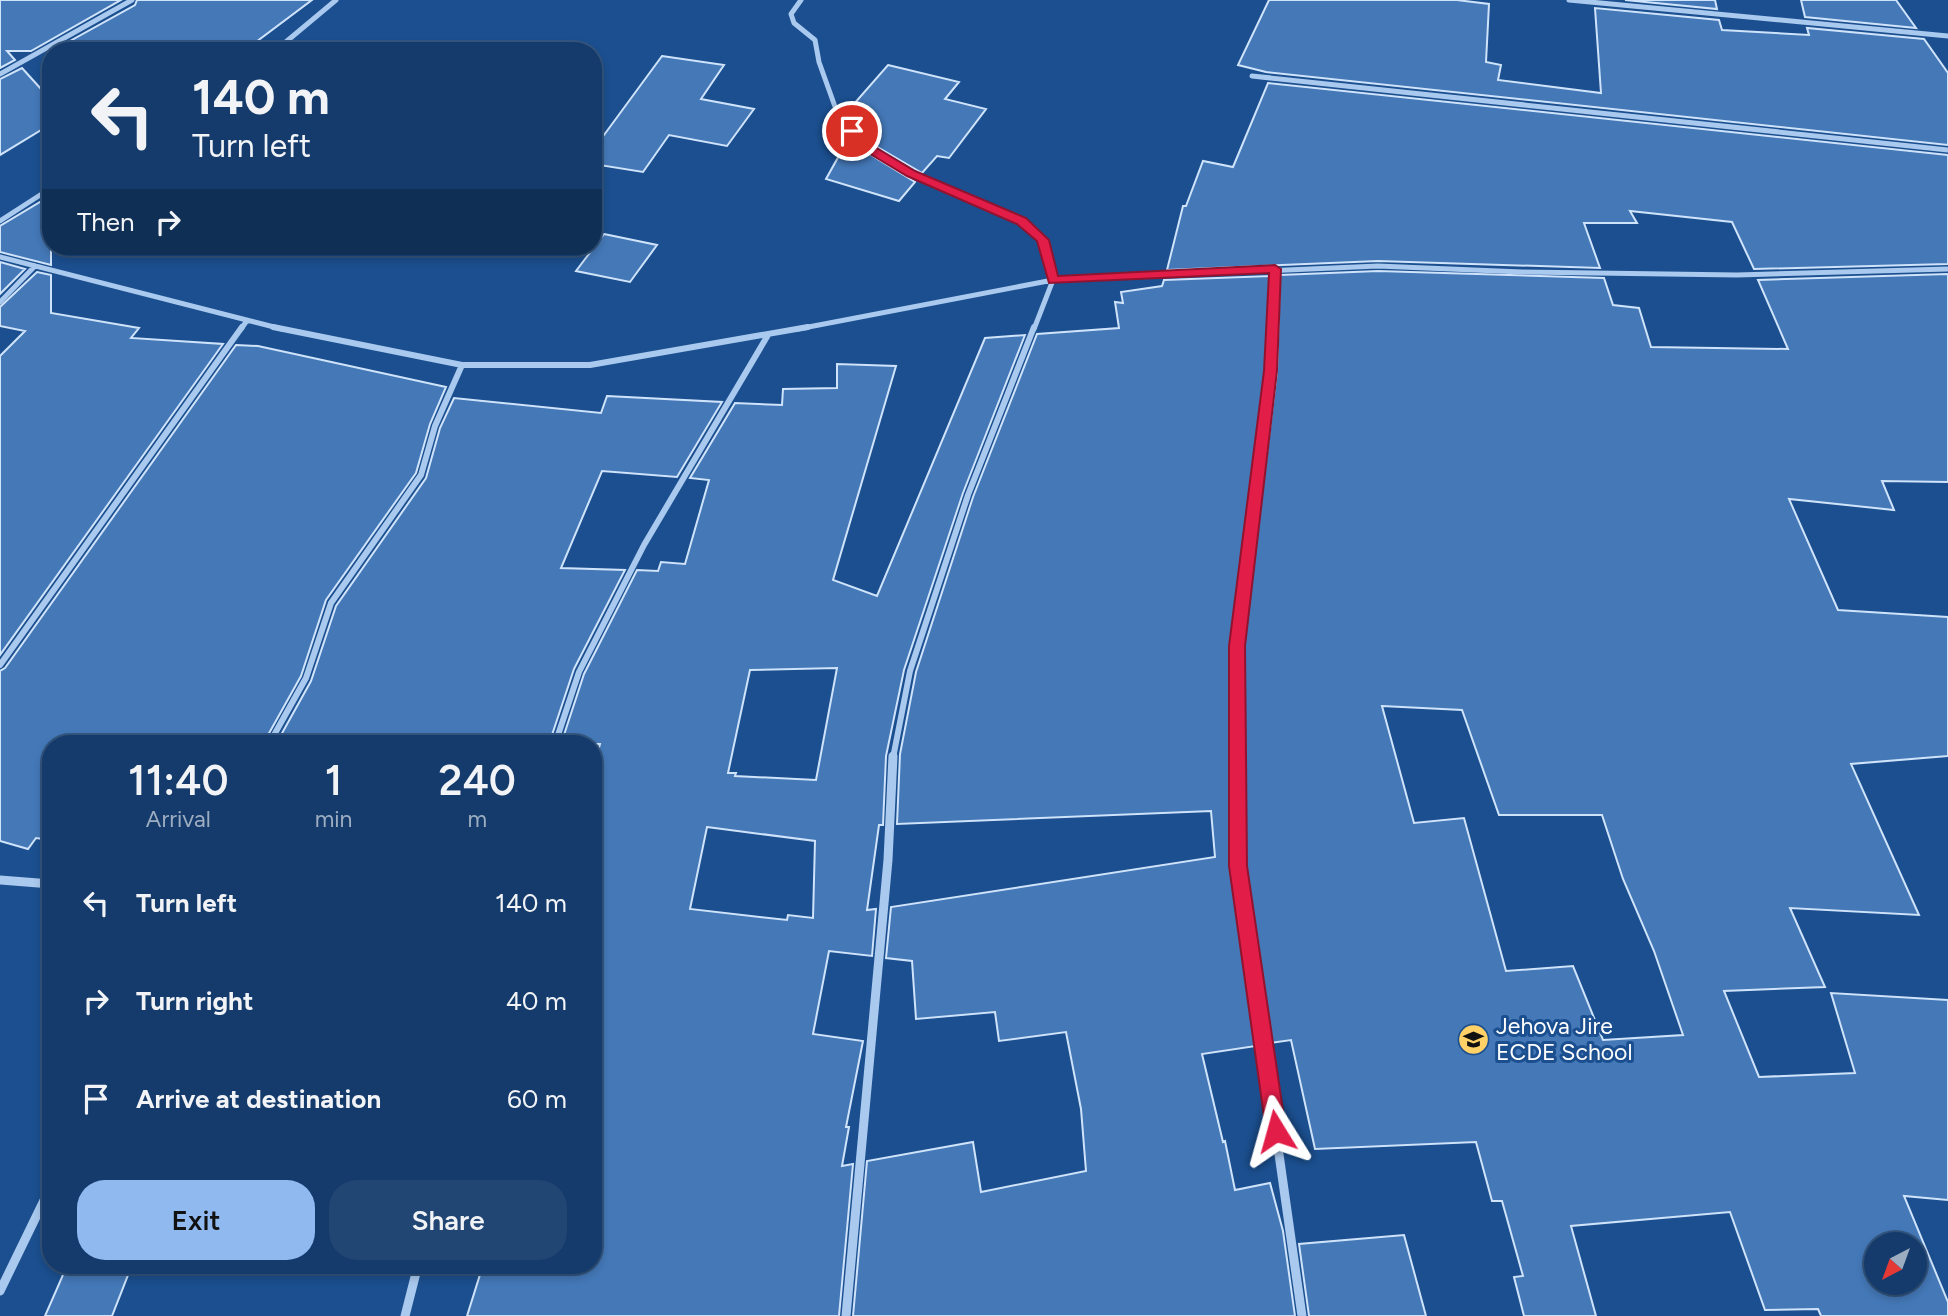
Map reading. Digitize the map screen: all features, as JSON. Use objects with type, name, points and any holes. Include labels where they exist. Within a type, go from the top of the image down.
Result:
[{"type":"street","points":[[57,42],[132,0]]},
{"type":"street","points":[[286,42],[336,0]]},
{"type":"street","points":[[801,0],[790,14],[794,23],[815,40],[826,83],[838,115],[845,123],[866,146],[911,174],[1021,221],[1043,240],[1053,280],[968,495],[911,671],[895,748],[888,860],[846,1316]]},
{"type":"street","points":[[1569,0],[1948,36]]},
{"type":"street","points":[[0,74],[42,50]]},
{"type":"street","points":[[1252,76],[1948,150]]},
{"type":"street","points":[[0,221],[42,194]]},
{"type":"street","points":[[0,257],[246,322],[462,365],[590,365],[768,335],[1053,280],[1378,266],[1522,272],[1737,275],[1948,269]]},
{"type":"street","points":[[0,302],[34,266]]},
{"type":"street","points":[[1275,269],[1271,371],[1237,646],[1238,866],[1302,1316]]},
{"type":"street","points":[[0,665],[246,322]]},
{"type":"street","points":[[558,735],[579,672],[644,545],[768,335]]},
{"type":"street","points":[[274,735],[306,678],[331,603],[421,475],[435,426],[462,365]]},
{"type":"street","points":[[0,880],[42,883]]},
{"type":"street","points":[[0,1291],[42,1205]]},
{"type":"street","points":[[405,1316],[416,1274]]},
{"type":"building","points":[[0,0],[121,0],[47,42],[42,42],[42,45],[31,51],[7,51],[15,60],[0,68]]},
{"type":"building","points":[[137,0],[312,0],[256,42],[68,42],[135,5]]},
{"type":"building","points":[[1269,0],[1457,0],[1489,4],[1486,62],[1501,65],[1498,80],[1601,93],[1595,8],[1719,20],[1722,30],[1809,35],[1807,28],[1924,39],[1948,73],[1948,145],[1266,72],[1238,65]]},
{"type":"building","points":[[1625,0],[1715,0],[1717,9]]},
{"type":"building","points":[[1801,0],[1896,0],[1916,28],[1805,17]]},
{"type":"building","points":[[662,56],[724,65],[701,99],[754,109],[727,146],[669,135],[643,172],[602,165],[602,138]]},
{"type":"building","points":[[888,65],[959,82],[945,99],[986,109],[949,158],[937,156],[922,173],[869,142],[856,127],[866,109],[853,105]]},
{"type":"building","points":[[22,68],[42,90],[42,129],[0,155],[0,79]]},
{"type":"building","points":[[1268,83],[1948,155],[1948,264],[1754,269],[1732,222],[1630,211],[1637,223],[1584,223],[1600,268],[1378,261],[1167,270],[1183,206],[1186,206],[1203,161],[1233,167]]},
{"type":"building","points":[[850,136],[863,150],[915,182],[899,201],[826,179]]},
{"type":"building","points":[[42,202],[42,256],[51,256],[51,265],[0,252],[0,226]]},
{"type":"building","points":[[604,234],[657,245],[630,282],[576,271],[587,256],[602,256]]},
{"type":"building","points":[[0,262],[25,269],[0,294]]},
{"type":"building","points":[[1378,271],[1604,278],[1613,305],[1639,308],[1651,347],[1788,349],[1758,280],[1948,274],[1948,482],[1882,481],[1894,510],[1789,499],[1838,610],[1948,617],[1948,756],[1851,764],[1919,915],[1790,908],[1825,987],[1724,991],[1759,1077],[1855,1073],[1831,993],[1948,1000],[1948,1200],[1904,1196],[1919,1232],[1864,1232],[1864,1295],[1927,1295],[1927,1251],[1948,1302],[1948,1316],[1821,1316],[1818,1309],[1765,1310],[1730,1212],[1571,1226],[1596,1316],[1524,1316],[1514,1277],[1523,1276],[1502,1201],[1492,1201],[1476,1142],[1315,1149],[1291,1040],[1270,1043],[1245,865],[1243,646],[1277,372],[1280,275]],"holes":[[[1382,706],[1462,710],[1499,815],[1602,815],[1623,879],[1654,951],[1683,1035],[1603,1040],[1573,966],[1506,971],[1464,818],[1414,823]]]},
{"type":"building","points":[[37,272],[51,275],[51,313],[139,328],[131,338],[223,344],[0,655],[0,356],[25,331],[0,326],[0,307]]},
{"type":"building","points":[[1270,276],[1265,371],[1231,646],[1231,866],[1256,1046],[1202,1054],[1235,1190],[1270,1183],[1283,1231],[1295,1316],[853,1316],[867,1161],[973,1142],[981,1192],[1086,1171],[1081,1109],[1066,1032],[999,1041],[995,1012],[916,1019],[912,961],[886,958],[891,907],[1215,857],[1211,811],[897,824],[900,754],[916,672],[973,497],[1037,334],[1119,328],[1115,302],[1123,303],[1121,292],[1162,286],[1164,280]]},
{"type":"building","points":[[1025,335],[963,493],[904,670],[886,756],[883,825],[879,825],[867,910],[876,909],[872,956],[829,951],[813,1034],[863,1041],[846,1127],[849,1127],[842,1166],[853,1164],[839,1316],[467,1316],[480,1274],[602,1274],[602,735],[564,735],[584,674],[637,570],[658,571],[661,562],[685,564],[709,480],[690,478],[735,403],[782,405],[783,389],[837,388],[837,364],[896,366],[833,580],[877,596],[985,338]],"holes":[[[837,668],[816,780],[735,776],[736,773],[728,773],[750,670]],[[707,827],[815,841],[813,918],[788,915],[787,920],[690,909]]]},
{"type":"building","points":[[236,345],[258,346],[446,387],[430,424],[416,473],[326,600],[301,676],[268,735],[42,735],[42,839],[36,838],[28,849],[0,841],[0,671],[5,668]]},
{"type":"building","points":[[607,396],[722,402],[677,477],[602,471],[561,568],[625,570],[574,669],[552,735],[281,735],[311,681],[336,606],[426,478],[440,428],[454,398],[601,413]]},
{"type":"building","points":[[1404,1235],[1426,1316],[1309,1316],[1299,1244]]},
{"type":"building","points":[[63,1274],[128,1274],[112,1316],[45,1316]]},
{"type":"place","name":"Jehova Jire ECDE School","points":[[1473,1039]]},
{"type":"route","points":[[852,131],[866,146],[911,174],[1021,221],[1043,240],[1053,280],[1275,269],[1271,371],[1237,646],[1238,866],[1276,1131]]}]
